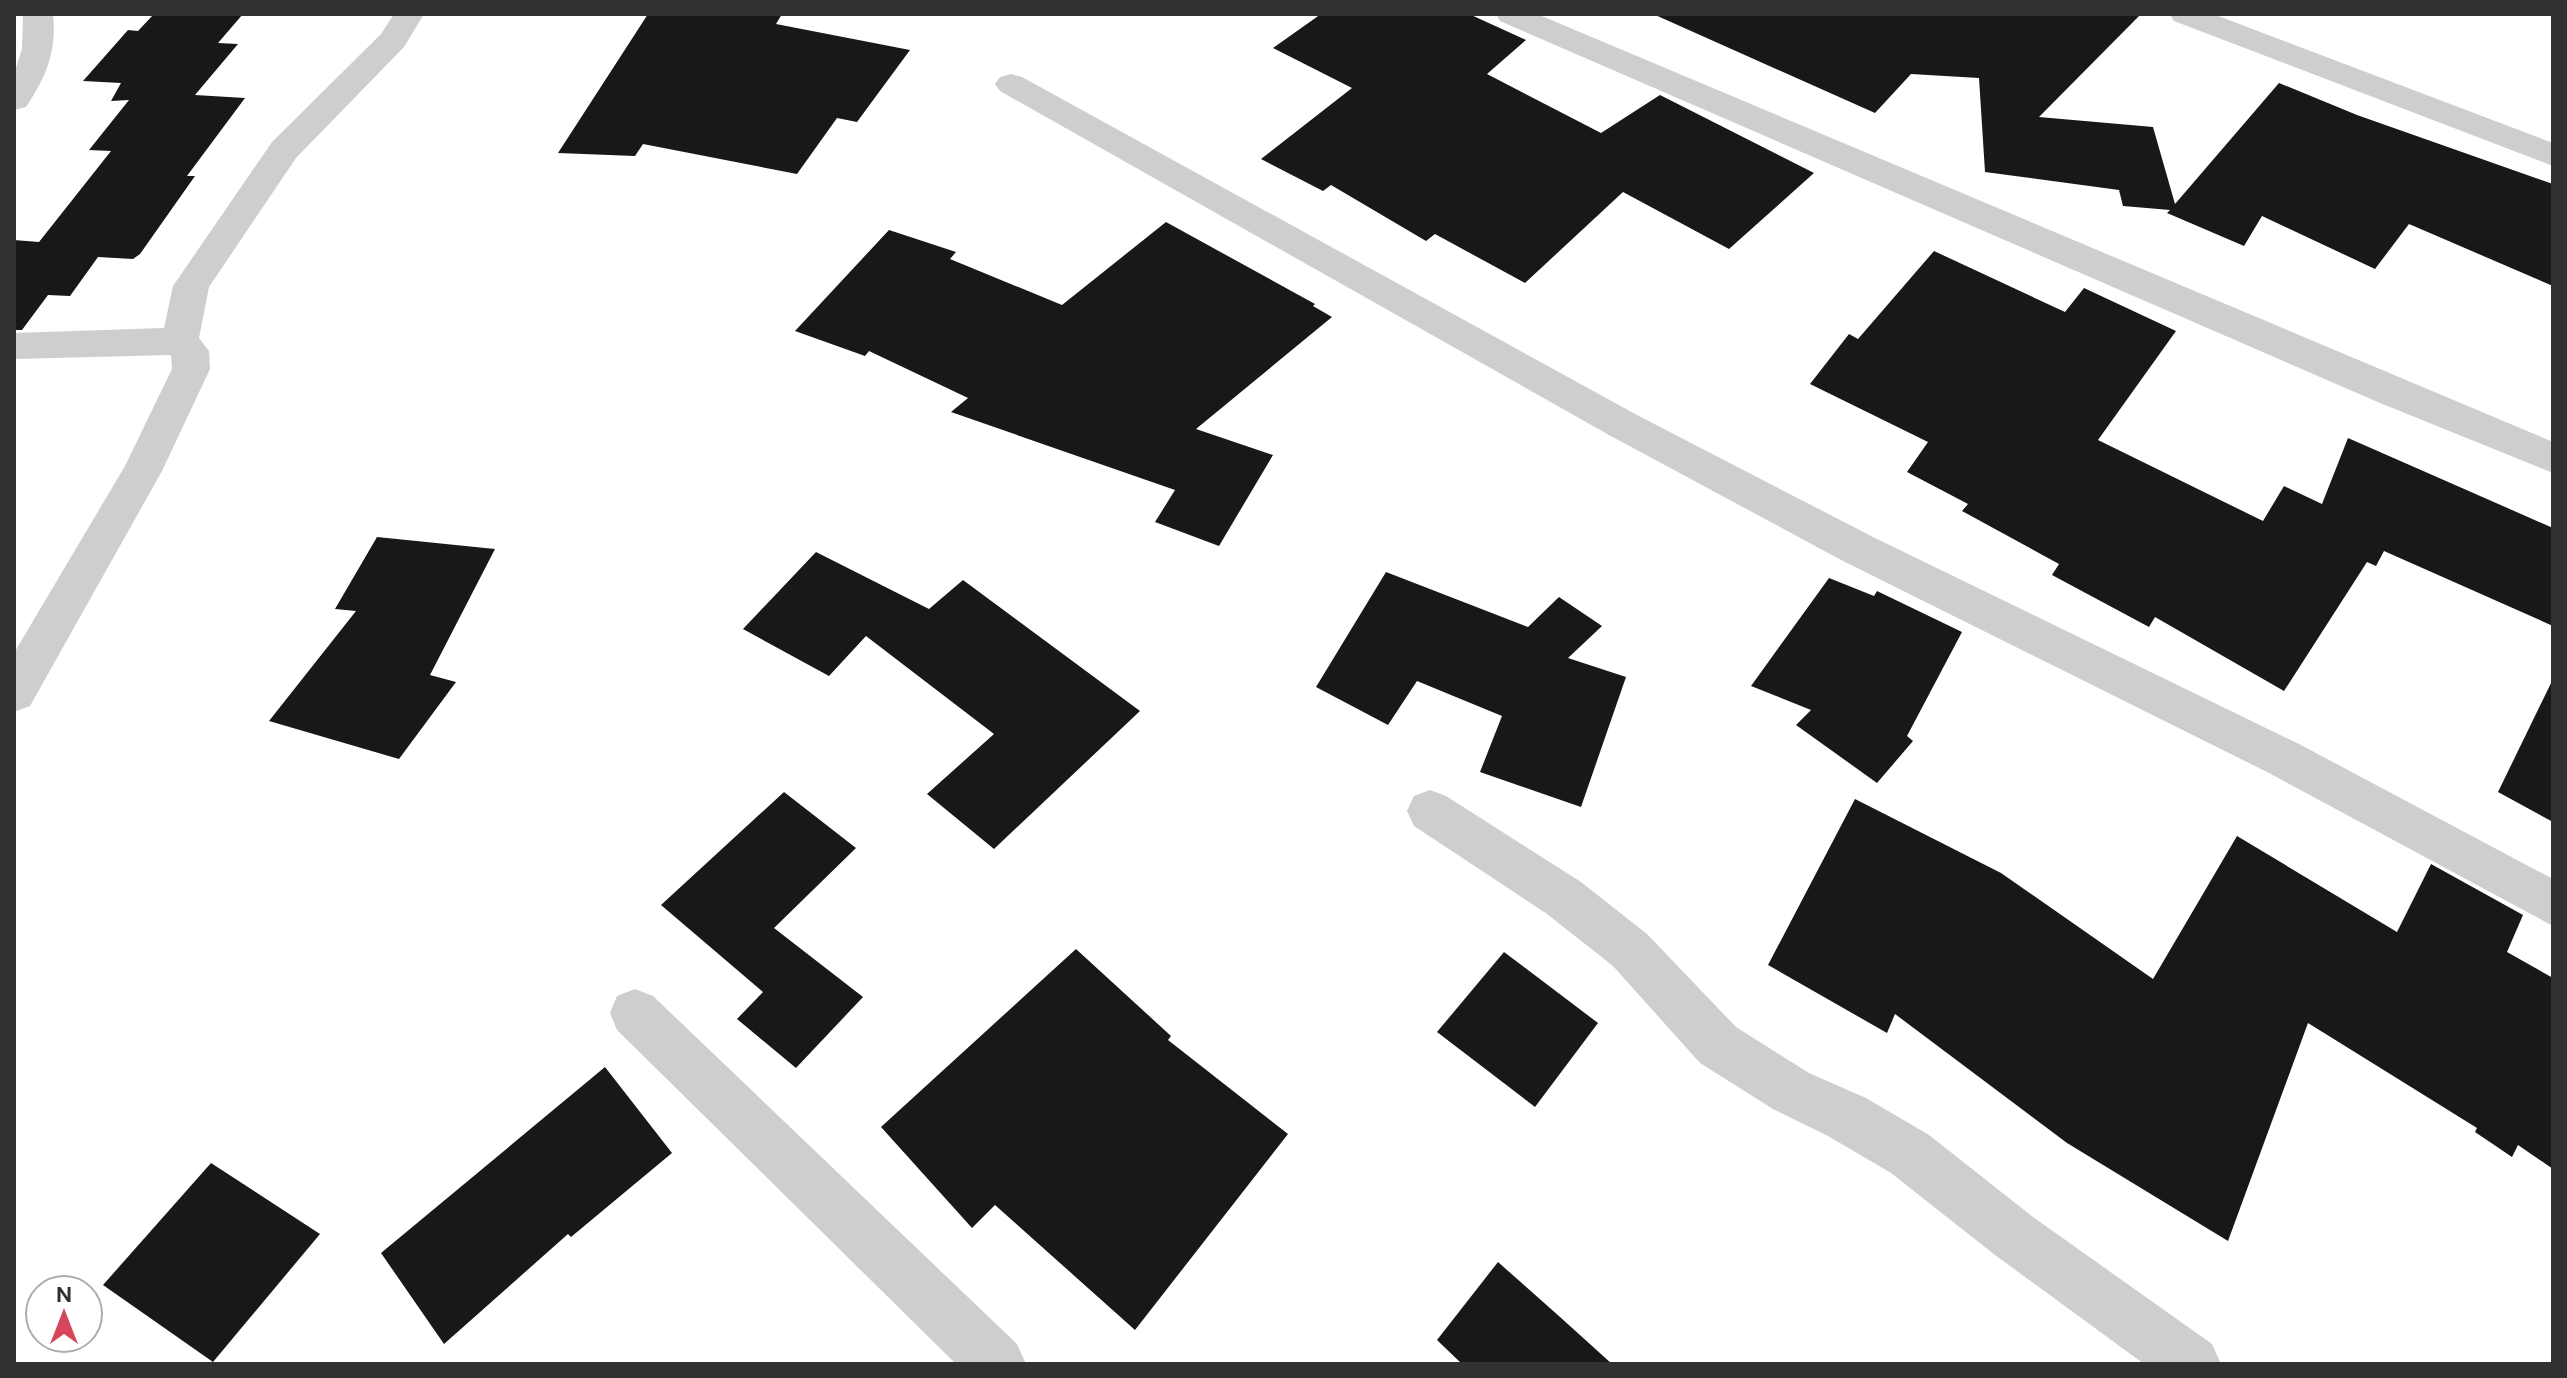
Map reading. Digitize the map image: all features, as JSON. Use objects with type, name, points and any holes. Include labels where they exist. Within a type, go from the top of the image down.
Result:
[{"type":"street","points":[[14,100],[26,84],[39,54],[38,14]]},
{"type":"street","points":[[180,341],[191,286],[284,150],[393,40],[409,14]]},
{"type":"street","points":[[1511,14],[2394,393],[2553,458]]},
{"type":"street","points":[[2185,14],[2552,154]]},
{"type":"street","points":[[1011,84],[1637,433],[1858,549],[2283,758],[2553,904]]},
{"type":"street","points":[[14,346],[180,341],[190,351],[191,369],[142,471],[14,693]]},
{"type":"street","points":[[1430,811],[1564,898],[1630,950],[1718,1045],[1791,1091],[1847,1117],[1910,1154],[2014,1236],[2192,1364]]},
{"type":"street","points":[[635,1013],[997,1364]]},
{"type":"building","points":[[154,14],[243,14],[218,43],[238,44],[195,95],[245,98],[187,176],[195,176],[140,254],[133,259],[98,257],[70,296],[48,295],[22,330],[14,330],[14,240],[39,242],[111,151],[89,150],[129,100],[111,101],[121,83],[83,81],[128,30],[138,31]]},
{"type":"building","points":[[648,14],[782,14],[776,24],[910,50],[857,122],[837,118],[797,174],[643,144],[635,156],[558,153]]},
{"type":"building","points":[[1321,14],[1469,14],[1526,40],[1487,74],[1601,133],[1660,95],[1814,173],[1729,249],[1623,192],[1525,283],[1435,234],[1426,241],[1331,185],[1323,191],[1261,159],[1352,88],[1273,48]]},
{"type":"building","points":[[1653,14],[2141,14],[2039,117],[2153,127],[2175,204],[2279,83],[2357,115],[2553,184],[2553,286],[2409,224],[2375,269],[2262,216],[2244,246],[2167,213],[2170,210],[2123,206],[2119,190],[1985,172],[1979,78],[1911,74],[1875,113]]},
{"type":"building","points":[[1166,222],[1315,304],[1313,306],[1332,317],[1196,429],[1273,455],[1219,546],[1155,522],[1175,490],[951,412],[968,398],[869,351],[865,356],[795,331],[889,230],[956,252],[950,259],[1062,305]]},
{"type":"building","points":[[1934,251],[2065,312],[2084,288],[2176,331],[2098,440],[2263,521],[2284,486],[2322,504],[2348,438],[2553,528],[2553,626],[2384,551],[2376,566],[2367,562],[2284,691],[2155,617],[2149,627],[2052,575],[2059,564],[1962,511],[1968,504],[1907,472],[1928,442],[1810,384],[1849,334],[1858,339]]},
{"type":"building","points":[[377,537],[495,549],[430,675],[456,682],[399,759],[269,721],[356,611],[335,609]]},
{"type":"building","points":[[816,552],[929,609],[963,580],[1140,711],[994,849],[927,794],[994,734],[866,636],[829,676],[743,629]]},
{"type":"building","points":[[1386,572],[1528,627],[1559,597],[1602,626],[1568,658],[1626,677],[1581,807],[1480,772],[1502,716],[1417,681],[1388,725],[1316,687]]},
{"type":"building","points":[[1829,578],[1874,596],[1877,591],[1962,632],[1907,736],[1913,741],[1877,783],[1796,725],[1811,710],[1751,686]]},
{"type":"building","points":[[2553,679],[2553,822],[2498,792]]},
{"type":"building","points":[[784,792],[856,848],[774,928],[863,997],[796,1068],[737,1019],[763,992],[661,905]]},
{"type":"building","points":[[1855,799],[2001,873],[2153,979],[2237,836],[2397,932],[2431,864],[2523,915],[2507,952],[2553,978],[2553,1169],[2518,1145],[2512,1157],[2475,1132],[2477,1128],[2308,1023],[2228,1241],[2067,1143],[1895,1014],[1887,1033],[1768,965]]},
{"type":"building","points":[[1076,949],[1171,1036],[1168,1040],[1288,1134],[1135,1330],[995,1205],[972,1228],[881,1127]]},
{"type":"building","points":[[1504,952],[1598,1023],[1535,1107],[1437,1032]]},
{"type":"building","points":[[605,1067],[672,1153],[571,1237],[568,1234],[444,1344],[381,1253]]},
{"type":"building","points":[[211,1163],[320,1234],[213,1362],[104,1284]]},
{"type":"building","points":[[1498,1262],[1612,1364],[1462,1364],[1437,1340]]}]
